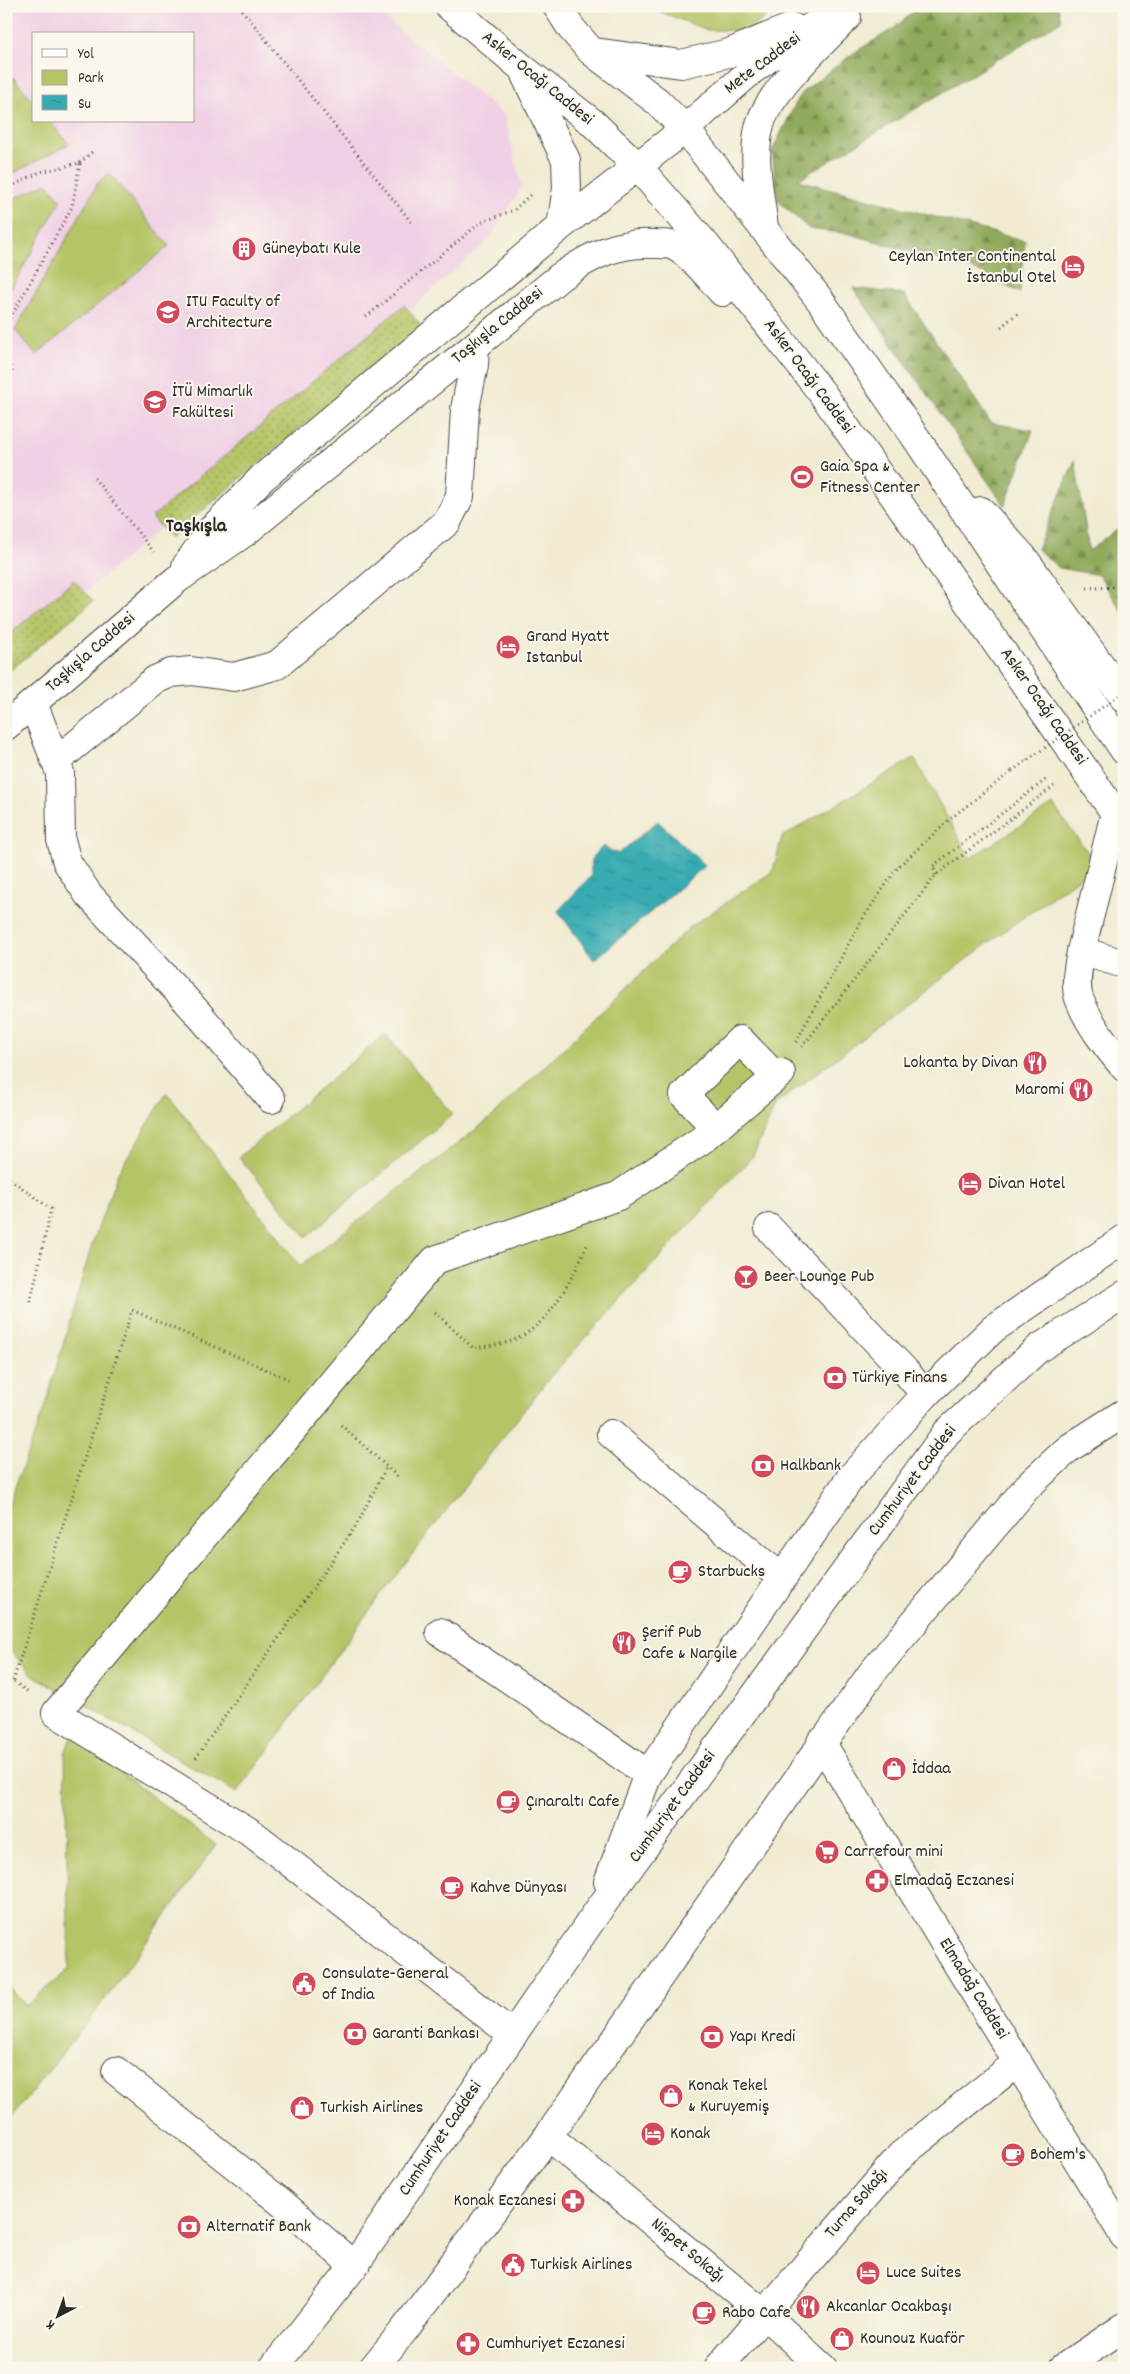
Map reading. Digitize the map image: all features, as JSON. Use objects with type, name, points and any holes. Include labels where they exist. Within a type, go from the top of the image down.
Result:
[{"type":"main road","name":"Asker Ocağı Caddesi","points":[[449,6],[521,67],[593,123],[638,167],[706,245],[822,393],[1080,760],[1119,820]]},
{"type":"main road","points":[[556,6],[571,28],[592,51],[658,102],[685,129],[820,300],[916,438],[1124,750]]},
{"type":"main road","points":[[592,51],[681,64],[729,53],[766,39],[837,6]]},
{"type":"main road","name":"Mete Caddesi","points":[[685,129],[751,71],[811,27],[846,6]]},
{"type":"main road","points":[[765,228],[756,173],[760,126],[785,82],[857,6]]},
{"type":"main road","points":[[521,67],[566,160],[567,188],[561,226]]},
{"type":"main road","name":"Taşkışla Caddesi","points":[[176,580],[212,528],[261,479],[561,226],[685,129]]},
{"type":"main road","name":"Taşkışla Caddesi","points":[[6,726],[176,580],[244,532],[560,277],[586,259],[609,248],[633,244],[672,245],[694,261],[822,393]]},
{"type":"main road","points":[[56,761],[154,680],[171,673],[191,671],[234,677],[277,665],[447,522],[460,496],[465,409],[474,365],[475,346]]},
{"type":"main road","points":[[916,438],[1022,557],[1124,698]]},
{"type":"main road","points":[[33,703],[60,773],[62,793],[61,840],[66,862],[88,894],[198,1012],[271,1099]]},
{"type":"main road","points":[[1119,820],[1081,951],[1078,969],[1078,996],[1095,1028],[1124,1067]]},
{"type":"main road","points":[[1081,951],[1124,964]]},
{"type":"main road","points":[[513,2034],[253,1834],[56,1713],[435,1260],[618,1196],[716,1128],[779,1075],[740,1040],[684,1095],[716,1128]]},
{"type":"main road","points":[[770,1228],[907,1373],[925,1395]]},
{"type":"main road","points":[[597,1912],[648,1774],[851,1477],[925,1395],[993,1329],[1124,1239]]},
{"type":"main road","name":"Cumhuriyet Caddesi","points":[[273,2368],[354,2266],[597,1912],[947,1432],[1039,1348],[1124,1295]]},
{"type":"main road","points":[[373,2368],[405,2329],[548,2136],[870,1674],[1028,1486],[1069,1448],[1124,1413]]},
{"type":"main road","points":[[611,1434],[783,1578]]},
{"type":"main road","points":[[440,1632],[648,1774]]},
{"type":"main road","name":"Elmadağ Caddesi","points":[[821,1742],[1124,2236]]},
{"type":"main road","name":"Turna Sokağı","points":[[718,2368],[901,2155],[1018,2062]]},
{"type":"main road","points":[[116,2071],[282,2203],[354,2266]]},
{"type":"main road","name":"Nispet Sokağı","points":[[548,2136],[764,2314],[824,2368]]},
{"type":"main road","points":[[1063,2368],[1124,2327]]},
{"type":"path","points":[[239,6],[412,223]]},
{"type":"path","points":[[6,188],[40,172],[80,163],[92,152]]},
{"type":"path","points":[[6,326],[72,207],[80,163]]},
{"type":"path","points":[[366,317],[480,224],[514,210],[535,190]]},
{"type":"path","points":[[1001,327],[1019,312]]},
{"type":"path","points":[[6,352],[13,375]]},
{"type":"path","points":[[94,478],[176,580]]},
{"type":"path","points":[[779,1075],[861,921],[898,867],[951,818],[1004,777],[1124,692]]},
{"type":"path","points":[[936,875],[933,866],[1080,760]]},
{"type":"path","points":[[779,1075],[936,875],[1080,760]]},
{"type":"path","points":[[6,1176],[51,1209],[30,1305]]},
{"type":"path","points":[[411,1289],[473,1348],[522,1336],[545,1316],[570,1282],[608,1199]]},
{"type":"path","points":[[13,1681],[132,1310],[294,1382],[398,1477]]},
{"type":"path","points":[[177,1786],[357,1524],[387,1466]]},
{"type":"shaded area","name":"İTÜ Mimarlık Fakültesi","points":[[6,6],[371,6],[504,115],[522,187],[488,241],[121,562],[6,659]]},
{"type":"green space","points":[[646,6],[779,6],[749,30],[707,30]]},
{"type":"green space","points":[[920,6],[1058,6],[1061,21],[798,180],[1025,241],[1020,293],[975,270],[850,234],[809,229],[778,201],[772,151],[801,93],[855,52],[893,29]]},
{"type":"green space","points":[[13,77],[32,100],[32,122],[51,122],[69,144],[6,177],[6,83]]},
{"type":"green space","points":[[109,173],[169,246],[36,355],[15,330],[98,183]]},
{"type":"green space","points":[[47,183],[61,200],[6,298],[6,202]]},
{"type":"green space","points":[[853,288],[904,294],[991,423],[1033,430],[1005,506]]},
{"type":"green space","points":[[404,305],[421,326],[170,538],[152,517]]},
{"type":"green space","points":[[1075,460],[1089,551],[1124,524],[1124,615],[1099,575],[1059,568],[1037,549]]},
{"type":"green space","points":[[74,580],[93,601],[6,674],[6,637]]},
{"type":"green space","points":[[914,758],[970,858],[1053,805],[1097,865],[996,937],[776,1104],[753,1156],[550,1377],[379,1597],[237,1793],[33,1675],[6,1646],[6,1512],[46,1403],[91,1248],[118,1173],[167,1093],[300,1266],[492,1117],[690,927],[773,871],[782,837]]},
{"type":"green space","points":[[385,1034],[453,1114],[306,1237],[239,1157]]},
{"type":"green space","points":[[72,1735],[216,1845],[107,1997],[6,2125],[6,1983],[26,2006],[69,1969],[65,1753]]},
{"type":"water","points":[[658,821],[705,866],[594,960],[558,911],[591,876],[591,859],[603,846],[618,854]]},
{"type":"place","name":"Güneybatı Kule","points":[[244,249]]},
{"type":"place","name":"Ceylan Inter Continental İstanbul Otel","points":[[1073,267]]},
{"type":"place","name":"ITU Faculty of Architecture","points":[[168,312]]},
{"type":"place","name":"İTÜ Mimarlık Fakültesi","points":[[155,402]]},
{"type":"place","name":"Gaia Spa & Fitness Center","points":[[802,477]]},
{"type":"place","name":"Grand Hyatt Istanbul","points":[[508,647]]},
{"type":"place","name":"Lokanta by Divan","points":[[1035,1063]]},
{"type":"place","name":"Maromi","points":[[1081,1090]]},
{"type":"place","name":"Divan Hotel","points":[[970,1184]]},
{"type":"place","name":"Beer Lounge Pub","points":[[746,1277]]},
{"type":"place","name":"Türkiye Finans","points":[[835,1378]]},
{"type":"place","name":"Halkbank","points":[[763,1466]]},
{"type":"place","name":"Starbucks","points":[[680,1572]]},
{"type":"place","name":"Şerif Pub Cafe & Nargile","points":[[624,1643]]},
{"type":"place","name":"İddaa","points":[[894,1769]]},
{"type":"place","name":"Çınaraltı Cafe","points":[[508,1802]]},
{"type":"place","name":"Carrefour mini","points":[[827,1852]]},
{"type":"place","name":"Elmadağ Eczanesi","points":[[877,1881]]},
{"type":"place","name":"Kahve Dünyası","points":[[452,1888]]},
{"type":"place","name":"Consulate-General of India","points":[[304,1984]]},
{"type":"place","name":"Garanti Bankası","points":[[355,2034]]},
{"type":"place","name":"Yapı Kredi","points":[[712,2037]]},
{"type":"place","name":"Konak Tekel & Kuruyemiş","points":[[671,2096]]},
{"type":"place","name":"Turkish Airlines","points":[[302,2108]]},
{"type":"place","name":"Konak","points":[[653,2134]]},
{"type":"place","name":"Bohem's","points":[[1013,2155]]},
{"type":"place","name":"Konak Eczanesi","points":[[573,2201]]},
{"type":"place","name":"Alternatif Bank","points":[[189,2227]]},
{"type":"place","name":"Turkisk Airlines","points":[[513,2265]]},
{"type":"place","name":"Luce Suites","points":[[868,2273]]},
{"type":"place","name":"Akcanlar Ocakbaşı","points":[[808,2307]]},
{"type":"place","name":"Rabo Cafe","points":[[704,2313]]},
{"type":"place","name":"Kounouz Kuaför","points":[[842,2339]]},
{"type":"place","name":"Cumhuriyet Eczanesi","points":[[468,2344]]},
{"type":"district","name":"Taşkışla","points":[[196,527]]}]
